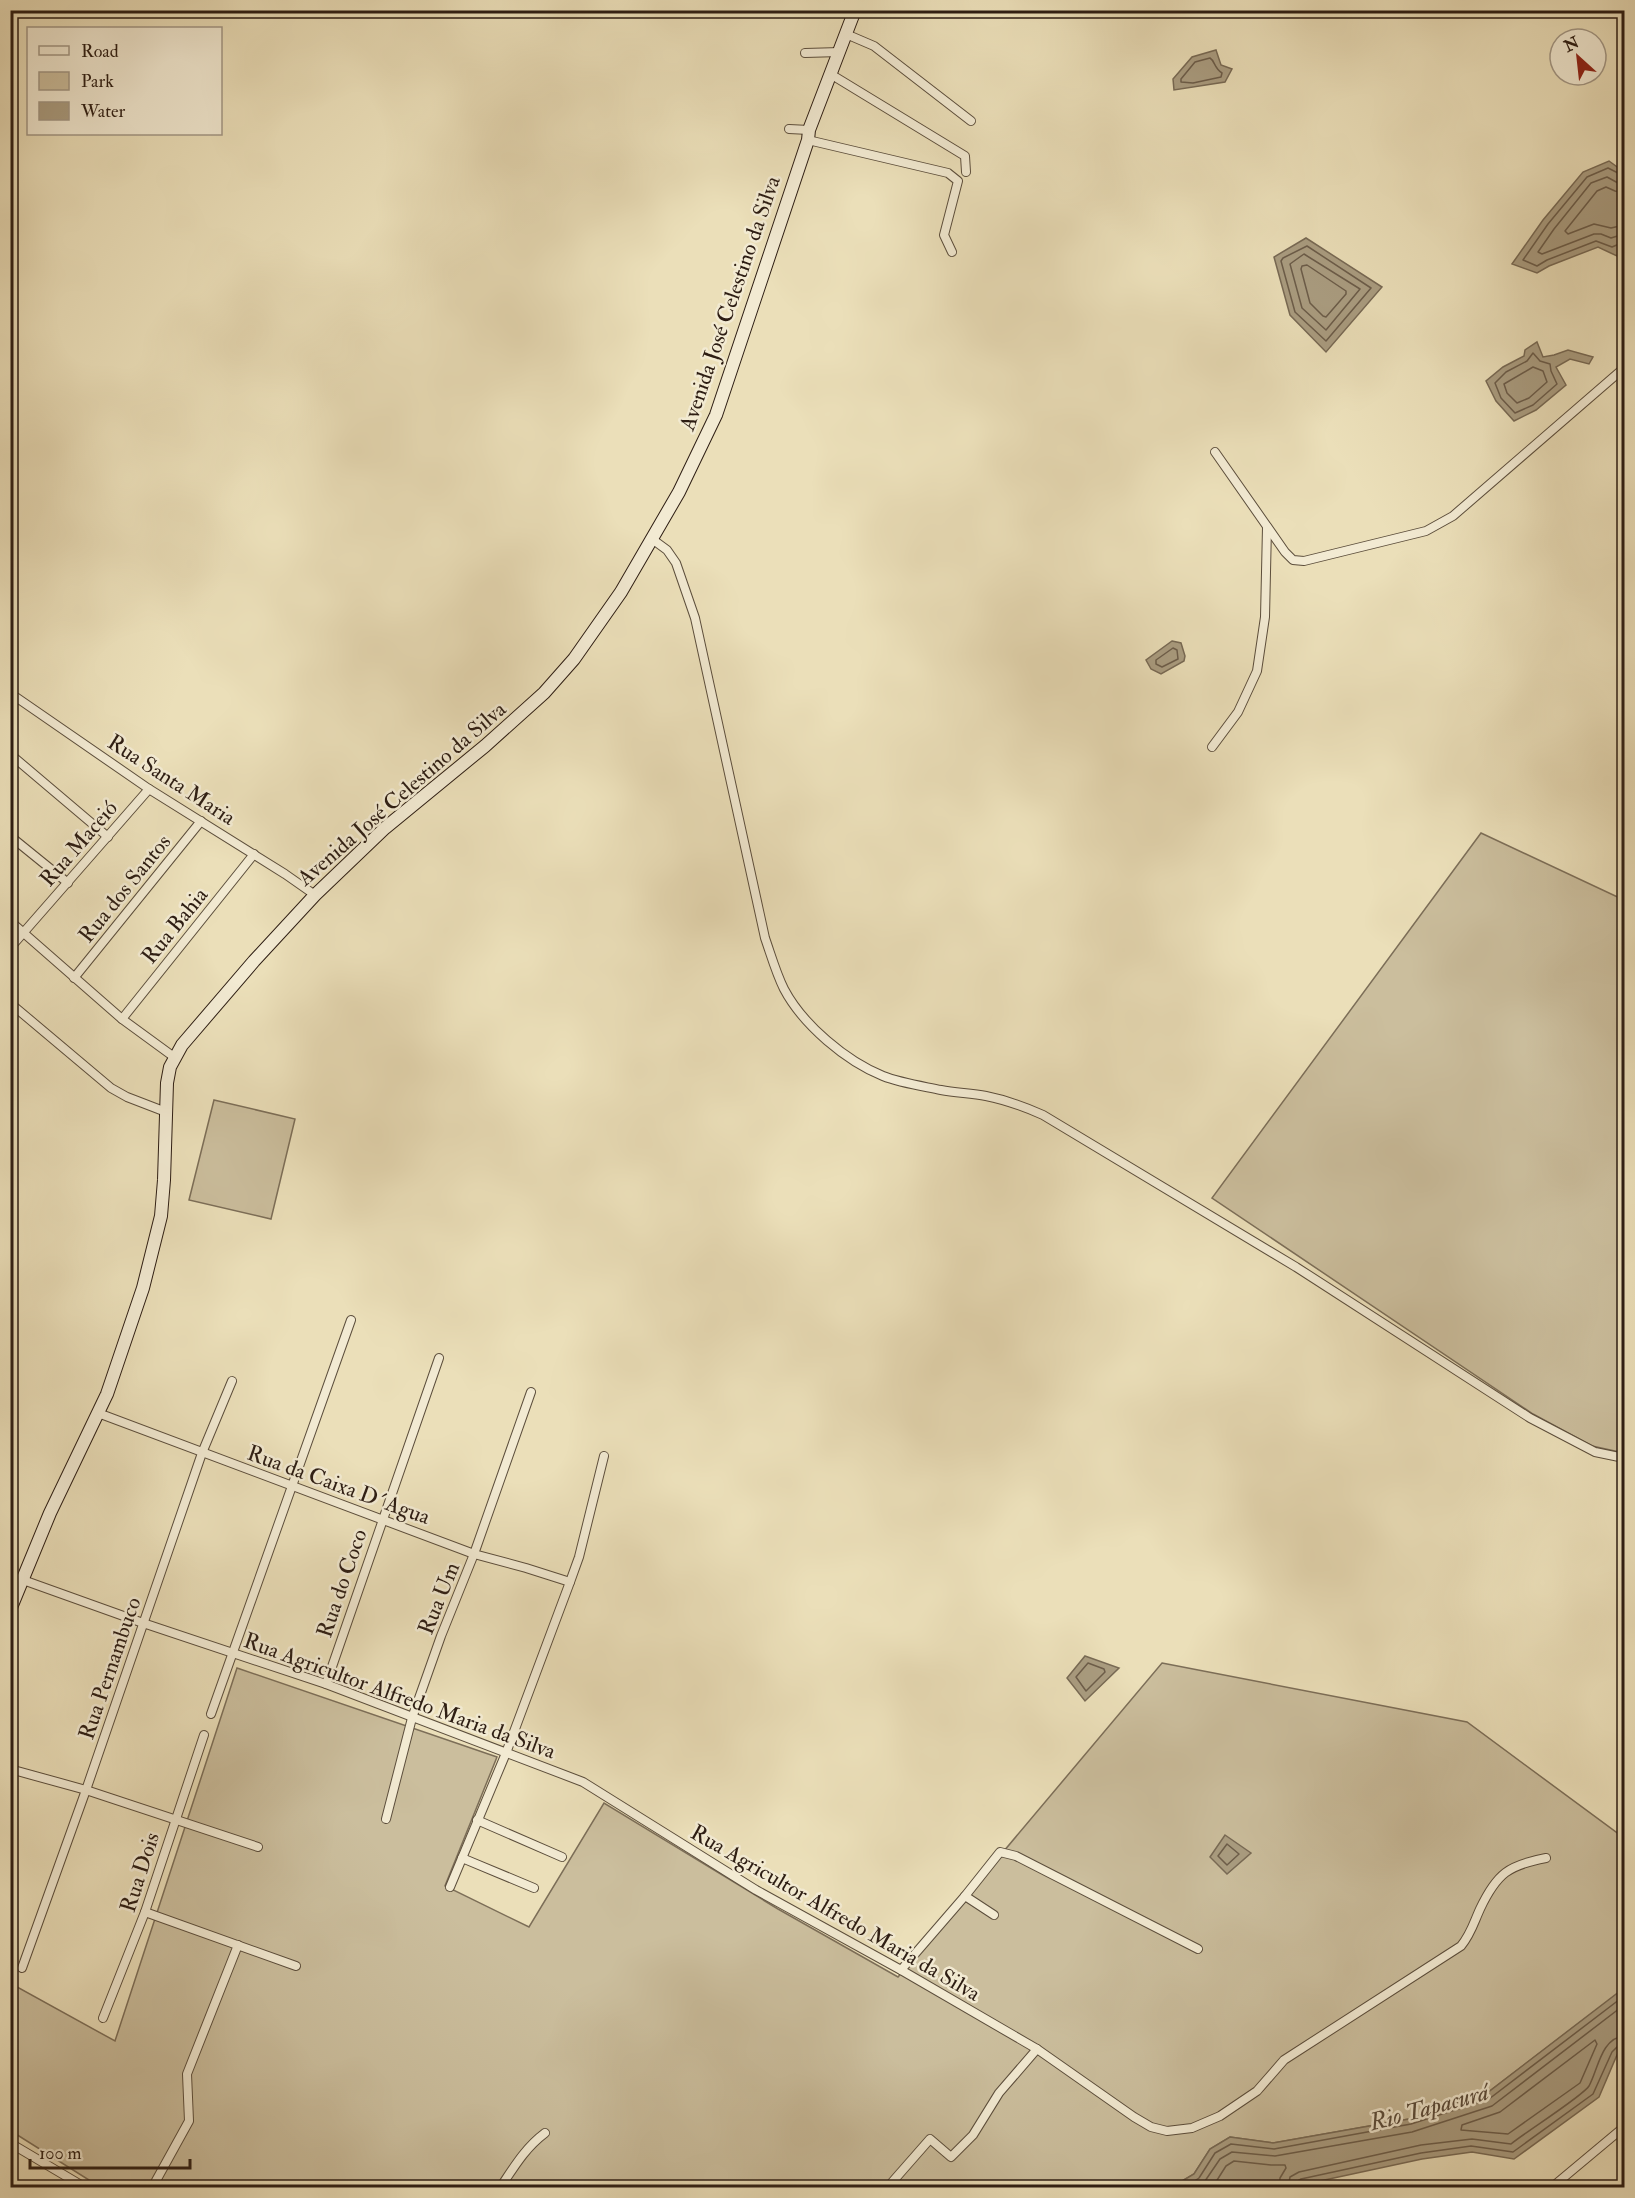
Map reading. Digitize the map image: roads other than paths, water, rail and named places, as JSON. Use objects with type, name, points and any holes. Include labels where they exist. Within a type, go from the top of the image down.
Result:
[{"type":"street","name":"Avenida José Celestino da Silva","points":[[10,1610],[50,1513],[117,1368],[152,1258],[164,1180],[166,1112],[170,1067],[174,1057],[206,1016],[315,895],[385,828],[507,728],[560,676],[621,592],[679,492],[716,415],[809,135],[855,10]]},
{"type":"street","points":[[846,34],[874,46],[971,121]]},
{"type":"street","points":[[805,53],[840,52]]},
{"type":"street","points":[[832,75],[965,156],[966,172]]},
{"type":"street","points":[[789,129],[948,173],[958,181],[944,235],[952,252]]},
{"type":"street","points":[[1215,452],[1288,557],[1304,561],[1435,527],[1461,510],[1624,368]]},
{"type":"street","points":[[1212,747],[1238,712],[1257,671],[1265,616],[1267,526]]},
{"type":"street","points":[[652,539],[668,550],[676,563],[695,618],[765,938],[785,990],[801,1015],[854,1062],[884,1076],[944,1090],[985,1096],[1043,1115],[1296,1267],[1530,1418],[1595,1452],[1624,1458]]},
{"type":"street","name":"Rua Santa Maria","points":[[10,693],[149,789],[315,895]]},
{"type":"street","points":[[10,754],[108,837]]},
{"type":"street","name":"Rua Maceió","points":[[10,948],[149,789]]},
{"type":"street","name":"Rua dos Santos","points":[[74,978],[201,821]]},
{"type":"street","points":[[10,836],[68,883]]},
{"type":"street","name":"Rua Bahia","points":[[122,1018],[254,854]]},
{"type":"street","points":[[10,921],[122,1018],[174,1057]]},
{"type":"street","points":[[10,1003],[111,1088],[166,1112]]},
{"type":"street","points":[[211,1714],[351,1320]]},
{"type":"street","name":"Rua do Coco","points":[[326,1684],[439,1358]]},
{"type":"street","name":"Rua Pernambuco","points":[[22,1968],[202,1453],[232,1381]]},
{"type":"street","name":"Rua Um","points":[[386,1819],[412,1718],[441,1636],[474,1554],[531,1392]]},
{"type":"street","name":"Rua da Caixa D´Agua","points":[[98,1413],[474,1554],[570,1582]]},
{"type":"street","points":[[450,1887],[506,1753],[579,1557],[604,1456]]},
{"type":"street","name":"Rua Agricultor Alfredo Maria da Silva","points":[[23,1580],[326,1684],[583,1782],[756,1890],[902,1970],[1037,2049],[1151,2127],[1167,2130],[1192,2128],[1220,2116],[1257,2091],[1284,2060],[1461,1946],[1472,1930],[1481,1907],[1504,1872],[1521,1863],[1546,1858]]},
{"type":"street","name":"Rua Dois","points":[[103,2018],[146,1912],[174,1819],[204,1735]]},
{"type":"street","points":[[10,1769],[86,1790],[258,1847]]},
{"type":"street","points":[[477,1820],[562,1857]]},
{"type":"street","points":[[902,1970],[1000,1852],[1016,1856],[1198,1949]]},
{"type":"street","points":[[462,1858],[534,1888]]},
{"type":"street","points":[[965,1896],[994,1915]]},
{"type":"street","points":[[146,1912],[296,1966]]},
{"type":"street","points":[[152,2187],[189,2121],[187,2074],[238,1945]]},
{"type":"street","points":[[887,2187],[930,2139],[951,2157],[973,2135],[999,2093],[1037,2049]]},
{"type":"street","points":[[1551,2187],[1624,2127]]},
{"type":"street","points":[[500,2187],[518,2159],[532,2143],[545,2133]]},
{"type":"street","points":[[10,2143],[73,2184],[86,2187]]},
{"type":"water","points":[[1216,50],[1221,65],[1232,69],[1225,82],[1174,90],[1173,79],[1192,57]]},
{"type":"water","points":[[1609,161],[1624,172],[1624,247],[1619,250],[1617,256],[1598,247],[1537,273],[1512,264],[1543,220],[1583,172]]},
{"type":"water","points":[[1306,238],[1382,287],[1326,352],[1290,315],[1274,257]]},
{"type":"water","points":[[1537,342],[1543,357],[1568,350],[1593,357],[1589,364],[1570,359],[1556,367],[1566,385],[1536,410],[1514,421],[1496,401],[1486,381],[1503,367],[1524,356],[1525,350]]},
{"type":"water","points":[[1172,641],[1181,643],[1185,656],[1184,661],[1161,674],[1151,669],[1146,660]]},
{"type":"water","points":[[1085,1656],[1119,1668],[1085,1701],[1067,1678]]},
{"type":"water","points":[[1225,1835],[1251,1853],[1227,1874],[1210,1857]]},
{"type":"water","points":[[1624,1988],[1624,2048],[1617,2055],[1599,2097],[1514,2159],[1472,2152],[1422,2159],[1292,2187],[1172,2187],[1194,2174],[1210,2149],[1230,2137],[1273,2143],[1409,2119],[1487,2093]]},
{"type":"water label","name":"Rio Tapacurá","points":[[1429,2107]]}]
